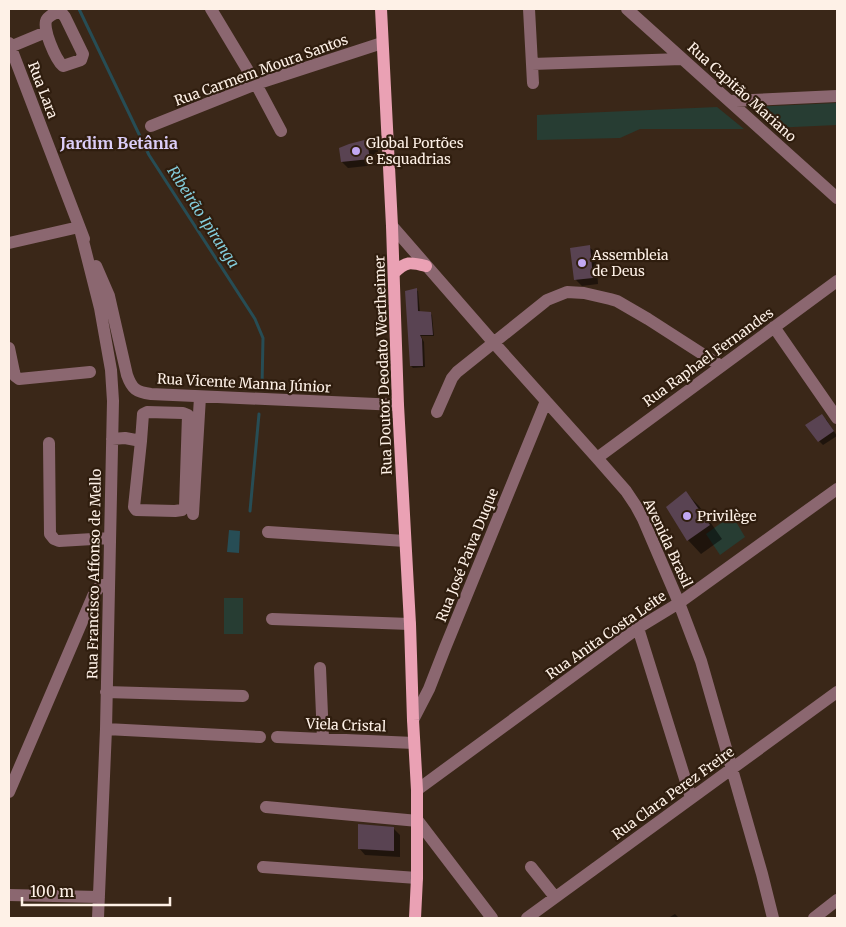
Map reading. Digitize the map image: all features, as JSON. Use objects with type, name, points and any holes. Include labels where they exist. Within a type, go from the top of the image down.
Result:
[{"type":"main road","name":"Rua Doutor Deodato Wertheimer","points":[[381,9],[417,790],[415,918]]},
{"type":"main road","points":[[394,273],[408,262],[426,266]]},
{"type":"street","points":[[212,9],[281,131]]},
{"type":"street","points":[[381,9],[387,9]]},
{"type":"street","points":[[529,9],[533,83]]},
{"type":"street","name":"Rua Capitão Mariano","points":[[627,9],[837,198]]},
{"type":"street","points":[[9,45],[46,32]]},
{"type":"street","name":"Rua Carmem Moura Santos","points":[[151,126],[256,84],[382,43]]},
{"type":"street","name":"Rua Lara","points":[[9,45],[80,230]]},
{"type":"street","points":[[532,64],[682,59]]},
{"type":"street","points":[[730,101],[837,96]]},
{"type":"street","name":"Avenida Brasil","points":[[392,226],[626,491],[636,506],[679,603],[701,660],[773,918]]},
{"type":"street","points":[[9,243],[80,230]]},
{"type":"street","name":"Rua Vicente Manna Júnior","points":[[80,230],[109,296],[130,383],[135,390],[143,393],[200,397],[398,405]]},
{"type":"street","name":"Rua Francisco Affonso de Mello","points":[[80,230],[100,308],[111,370],[113,401],[106,729],[98,918]]},
{"type":"street","name":"Rua Raphael Fernandes","points":[[597,458],[837,281]]},
{"type":"street","points":[[437,412],[456,372],[547,300],[567,292],[584,292],[617,301],[721,366]]},
{"type":"street","points":[[774,327],[837,418]]},
{"type":"street","points":[[9,348],[14,372],[19,379],[90,372]]},
{"type":"street","points":[[193,514],[200,397]]},
{"type":"street","name":"Rua José Paiva Duque","points":[[413,720],[429,689],[546,401]]},
{"type":"street","points":[[146,412],[183,413],[188,415],[185,507],[182,510],[136,510],[134,507],[141,441],[143,414],[146,412]]},
{"type":"street","points":[[112,439],[125,438],[141,441]]},
{"type":"street","points":[[49,443],[50,534],[54,540],[60,541],[110,538]]},
{"type":"street","name":"Rua Anita Costa Leite","points":[[417,790],[638,628],[679,603],[837,490]]},
{"type":"street","points":[[268,532],[405,541]]},
{"type":"street","points":[[9,792],[93,596],[100,587],[109,582]]},
{"type":"street","points":[[272,619],[410,624]]},
{"type":"street","points":[[638,628],[691,798]]},
{"type":"street","points":[[320,668],[323,738]]},
{"type":"street","points":[[106,692],[243,696]]},
{"type":"street","name":"Rua Clara Perez Freire","points":[[527,918],[837,692]]},
{"type":"street","points":[[106,729],[260,737]]},
{"type":"street","name":"Viela Cristal","points":[[277,737],[414,743]]},
{"type":"street","points":[[266,807],[418,821],[492,918]]},
{"type":"street","points":[[263,867],[417,878]]},
{"type":"street","points":[[531,867],[556,897]]},
{"type":"street","points":[[9,895],[99,897]]},
{"type":"street","points":[[814,918],[837,900]]},
{"type":"green space","points":[[837,103],[837,125],[772,128],[751,107]]},
{"type":"green space","points":[[717,107],[744,129],[640,129],[620,138],[537,140],[537,115]]},
{"type":"green space","points":[[732,515],[745,537],[720,555],[706,534]]},
{"type":"green space","points":[[224,598],[243,598],[243,634],[224,634]]},
{"type":"water","points":[[229,530],[240,531],[239,553],[227,552]]},
{"type":"building","name":"Global Portões e Esquadrias","points":[[372,138],[372,146],[368,147],[370,159],[341,162],[339,148]]},
{"type":"building","name":"Assembleia de Deus","points":[[590,245],[593,278],[574,280],[570,248]]},
{"type":"building","points":[[417,288],[418,311],[431,312],[433,335],[420,335],[422,339],[423,366],[410,366],[405,291]]},
{"type":"building","points":[[822,414],[834,431],[818,442],[805,425]]},
{"type":"building","name":"Privilège","points":[[686,491],[710,525],[687,541],[666,507]]},
{"type":"building","points":[[358,824],[394,827],[394,851],[358,849]]},
{"type":"waterway","name":"Ribeirão Ipiranga","points":[[79,9],[149,155],[255,319],[263,338],[262,386]]},
{"type":"waterway","points":[[250,511],[259,414]]},
{"type":"place","name":"Global Portões e Esquadrias","points":[[356,151]]},
{"type":"place","name":"Assembleia de Deus","points":[[582,263]]},
{"type":"place","name":"Privilège","points":[[687,516]]},
{"type":"district","name":"Jardim Betânia","points":[[119,143]]}]
